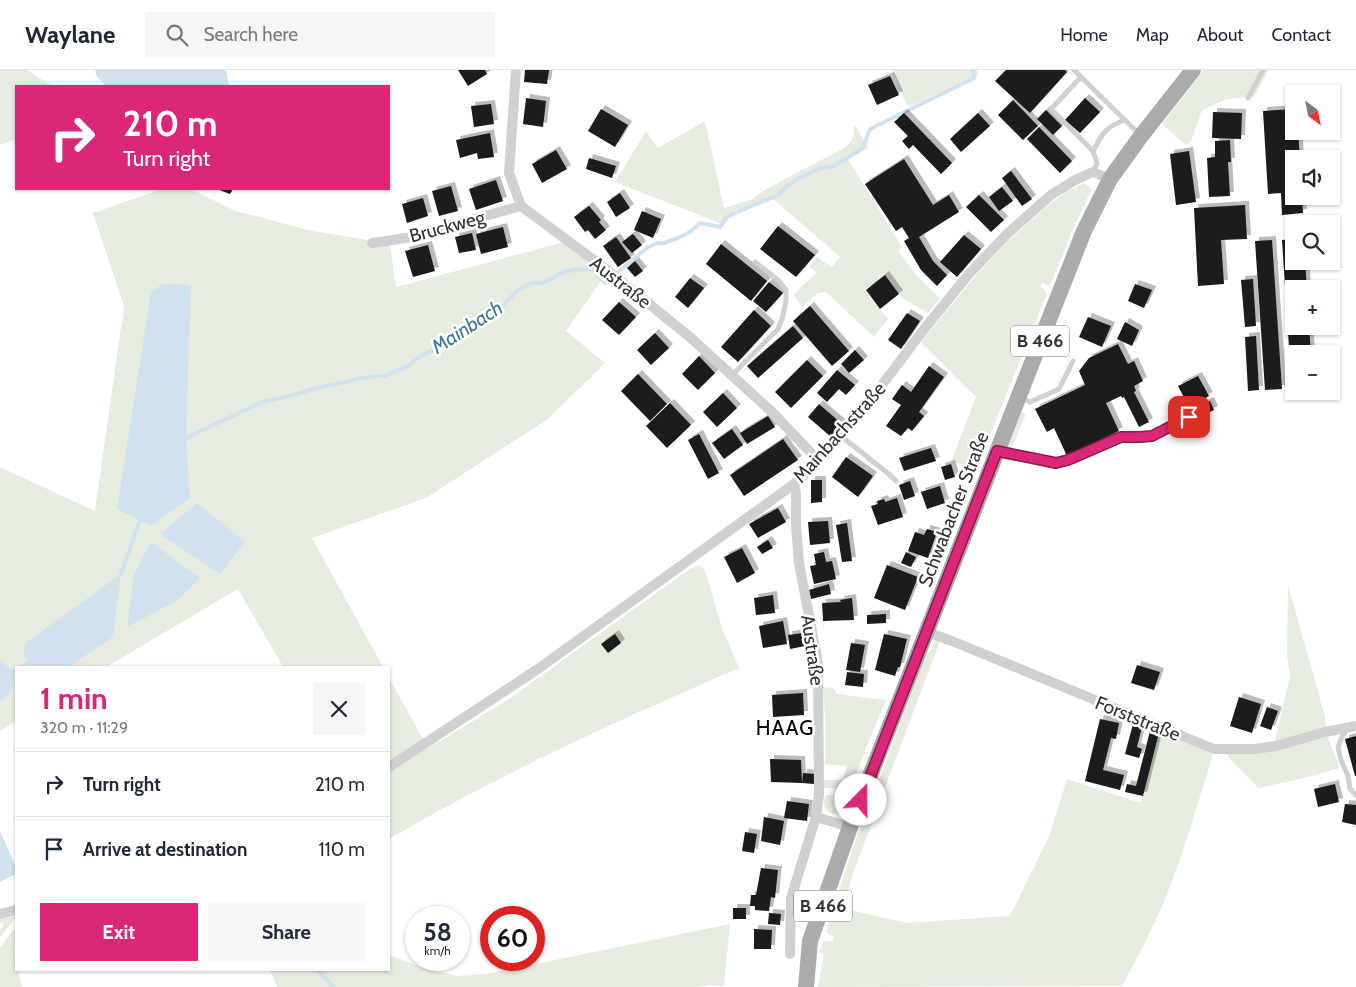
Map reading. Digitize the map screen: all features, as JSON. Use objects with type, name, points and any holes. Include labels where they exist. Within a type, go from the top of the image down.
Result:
[{"type":"main road","name":"Schwabacher Straße","points":[[806,987],[810,941],[850,828],[1084,231],[1110,180],[1141,136],[1193,70]]},
{"type":"street","points":[[516,70],[510,173],[522,206]]},
{"type":"street","points":[[1093,172],[1110,180]]},
{"type":"street","name":"Mainbachstraße","points":[[390,766],[538,669],[794,484],[841,436],[925,328],[1000,241],[1051,194],[1093,172]]},
{"type":"street","name":"Bruckweg","points":[[372,243],[420,236],[522,206]]},
{"type":"street","name":"Austraße","points":[[522,206],[606,269],[691,338],[772,412],[817,459]]},
{"type":"street","name":"Austraße","points":[[790,954],[791,898],[816,817],[819,794],[818,663],[799,563],[794,484]]},
{"type":"street","name":"Forststraße","points":[[927,632],[1214,749],[1255,749],[1276,746],[1325,732],[1352,727]]},
{"type":"street","points":[[816,817],[850,828]]},
{"type":"street","points":[[0,914],[15,910]]},
{"type":"lane","points":[[1074,70],[1141,136]]},
{"type":"lane","points":[[1248,98],[1263,70]]},
{"type":"lane","points":[[1081,77],[1050,109],[1093,151],[1097,163],[1093,172]]},
{"type":"lane","points":[[1093,151],[1101,136],[1111,125],[1125,120]]},
{"type":"lane","points":[[732,375],[778,329],[783,316],[786,290],[756,262]]},
{"type":"lane","points":[[1018,397],[1030,402],[1059,390],[1072,361]]},
{"type":"lane","points":[[997,451],[1056,463],[1062,462],[1121,437],[1152,436],[1189,417]]},
{"type":"lane","points":[[841,436],[896,481]]},
{"type":"lane","points":[[1352,727],[1342,737],[1338,747],[1348,776],[1350,789],[1356,795]]},
{"type":"shaded area","points":[[0,70],[27,70],[50,85],[15,85],[15,139],[0,145]]},
{"type":"shaded area","points":[[892,70],[977,70],[978,75],[908,107]]},
{"type":"shaded area","points":[[1204,70],[1268,70],[1254,97],[1227,99],[1202,110],[1191,141],[1186,145],[1162,124]]},
{"type":"shaded area","points":[[705,121],[724,208],[753,199],[763,191],[846,147],[853,137],[854,125],[868,148],[848,159],[902,247],[898,251],[917,276],[940,298],[928,313],[902,298],[885,273],[864,290],[888,319],[874,337],[826,292],[818,293],[802,307],[793,295],[816,273],[809,266],[817,257],[832,267],[840,257],[771,197],[720,223],[615,182],[646,131],[658,148]]},
{"type":"shaded area","points":[[1084,183],[1092,189],[1075,224],[1052,281],[1049,286],[1042,283],[1040,287],[1047,294],[977,467],[951,462],[976,397],[921,342],[978,273],[1006,243],[1046,207],[1066,192]]},
{"type":"shaded area","points":[[159,190],[193,190],[233,210],[308,230],[390,244],[396,287],[564,242],[605,275],[566,331],[605,363],[548,419],[426,498],[312,538],[382,666],[282,666],[238,589],[108,666],[15,666],[15,722],[0,731],[0,467],[95,511],[124,306],[93,213]]},
{"type":"shaded area","points":[[1021,412],[1026,414],[1011,450],[1006,448]]},
{"type":"shaded area","points":[[698,565],[705,570],[722,628],[739,668],[605,728],[518,770],[390,838],[390,680],[428,748],[503,703]]},
{"type":"shaded area","points":[[1288,585],[1325,716],[1326,733],[1340,768],[1259,788],[1229,758],[1227,753],[1273,749],[1290,677],[1287,656]]},
{"type":"shaded area","points":[[937,636],[940,641],[877,809],[871,801],[926,654],[932,649]]},
{"type":"shaded area","points":[[823,687],[833,688],[837,694],[886,700],[854,778],[848,785],[841,788],[823,788],[824,780],[843,780],[847,766],[825,764]]},
{"type":"shaded area","points":[[1160,731],[1199,746],[1213,755],[1163,904],[1122,986],[818,987],[824,954],[819,953],[823,942],[833,941],[834,937],[826,932],[865,813],[876,813],[854,870],[843,907],[907,923],[1010,916],[1049,837],[1067,779],[1141,803]]},
{"type":"shaded area","points":[[855,786],[850,803],[845,811],[837,814],[831,813],[826,809],[824,801],[826,795],[842,794]]},
{"type":"shaded area","points":[[15,916],[0,938],[0,930],[3,926],[2,922],[0,923],[0,919]]},
{"type":"shaded area","points":[[730,924],[724,986],[277,987],[270,971],[390,971],[390,955],[405,961],[405,971],[434,971],[458,976],[502,971],[545,971],[545,962]]},
{"type":"shaded area","points":[[15,927],[15,971],[18,971],[22,987],[0,987],[0,948]]},
{"type":"water","points":[[95,70],[226,70],[229,85],[105,85],[97,77]]},
{"type":"water","points":[[163,284],[191,285],[186,438],[190,498],[151,526],[117,509],[151,292]]},
{"type":"water","points":[[197,503],[245,542],[220,574],[160,534]]},
{"type":"water","points":[[151,542],[200,578],[178,600],[127,627],[134,574]]},
{"type":"water","points":[[121,574],[113,637],[70,666],[30,666],[23,653],[27,642]]},
{"type":"water","points":[[0,661],[14,672],[11,688],[0,701]]},
{"type":"water","points":[[0,831],[15,865],[15,874],[0,882]]},
{"type":"building","points":[[458,70],[485,70],[487,74],[468,86]]},
{"type":"building","points":[[525,70],[549,70],[547,84],[524,82]]},
{"type":"building","points":[[1006,70],[1065,70],[1067,72],[1030,113],[995,81]]},
{"type":"building","points":[[890,76],[899,95],[877,105],[868,85]]},
{"type":"building","points":[[526,98],[546,101],[543,127],[523,124]]},
{"type":"building","points":[[1085,98],[1100,112],[1080,133],[1065,120]]},
{"type":"building","points":[[1013,100],[1038,126],[1023,140],[998,115]]},
{"type":"building","points":[[491,104],[494,124],[474,127],[471,106]]},
{"type":"building","points":[[601,109],[628,125],[615,147],[588,131]]},
{"type":"building","points":[[1046,110],[1062,126],[1053,135],[1037,119]]},
{"type":"building","points":[[1285,110],[1285,140],[1299,140],[1299,150],[1285,150],[1285,205],[1303,205],[1303,213],[1282,215],[1281,193],[1268,194],[1263,111]]},
{"type":"building","points":[[1213,112],[1242,113],[1241,139],[1212,138]]},
{"type":"building","points":[[904,113],[952,163],[941,174],[913,145],[909,149],[902,141],[908,136],[894,122]]},
{"type":"building","points":[[978,113],[990,126],[961,152],[950,139]]},
{"type":"building","points":[[1039,127],[1072,161],[1060,173],[1027,139]]},
{"type":"building","points":[[490,133],[494,157],[478,159],[477,153],[460,158],[456,140]]},
{"type":"building","points":[[1230,140],[1231,162],[1228,162],[1230,196],[1209,197],[1207,158],[1215,157],[1215,141]]},
{"type":"building","points":[[556,150],[567,169],[542,183],[532,164]]},
{"type":"building","points":[[1189,151],[1196,202],[1176,205],[1170,154]]},
{"type":"building","points":[[589,158],[616,166],[612,178],[586,169]]},
{"type":"building","points":[[904,159],[933,205],[949,195],[959,212],[919,237],[933,261],[947,275],[937,286],[921,270],[904,241],[909,238],[902,227],[896,231],[865,184]]},
{"type":"building","points":[[1011,171],[1032,199],[1022,206],[1002,178]]},
{"type":"building","points":[[496,180],[503,201],[476,210],[469,189]]},
{"type":"building","points":[[451,186],[458,211],[439,216],[432,191]]},
{"type":"building","points":[[1002,187],[1013,201],[999,211],[989,197]]},
{"type":"building","points":[[220,190],[232,190],[230,194]]},
{"type":"building","points":[[620,193],[630,208],[616,217],[607,202]]},
{"type":"building","points":[[979,195],[1004,220],[991,232],[966,207]]},
{"type":"building","points":[[423,198],[428,216],[407,223],[402,204]]},
{"type":"building","points":[[1245,205],[1247,239],[1221,240],[1224,284],[1198,286],[1194,208]]},
{"type":"building","points":[[589,206],[601,220],[599,222],[606,230],[595,239],[588,230],[585,232],[574,217]]},
{"type":"building","points":[[642,211],[661,219],[653,238],[634,230]]},
{"type":"building","points":[[778,226],[815,255],[796,277],[760,249]]},
{"type":"building","points":[[503,227],[508,247],[481,254],[476,234]]},
{"type":"building","points":[[472,233],[476,250],[459,253],[455,237]]},
{"type":"building","points":[[633,234],[642,245],[632,253],[622,242]]},
{"type":"building","points":[[964,235],[981,249],[957,277],[940,262]]},
{"type":"building","points":[[616,237],[631,258],[618,267],[603,246]]},
{"type":"building","points":[[1272,240],[1282,389],[1265,390],[1255,241]]},
{"type":"building","points":[[1282,240],[1285,240],[1285,270],[1306,270],[1306,280],[1285,280],[1285,286]]},
{"type":"building","points":[[721,244],[767,281],[751,301],[706,264]]},
{"type":"building","points":[[428,245],[435,271],[413,277],[405,251]]},
{"type":"building","points":[[635,261],[643,271],[635,277],[627,268]]},
{"type":"building","points":[[885,275],[899,294],[880,309],[866,290]]},
{"type":"building","points":[[690,278],[704,288],[688,308],[675,297]]},
{"type":"building","points":[[1253,279],[1256,326],[1245,327],[1241,280]]},
{"type":"building","points":[[769,282],[783,293],[766,312],[753,301]]},
{"type":"building","points":[[1135,284],[1152,290],[1144,308],[1128,301]]},
{"type":"building","points":[[619,302],[636,317],[619,335],[602,320]]},
{"type":"building","points":[[810,306],[849,351],[832,366],[793,321]]},
{"type":"building","points":[[754,310],[771,326],[738,362],[721,347]]},
{"type":"building","points":[[907,313],[920,321],[901,349],[888,340]]},
{"type":"building","points":[[1088,317],[1111,326],[1102,347],[1079,337]]},
{"type":"building","points":[[1125,322],[1139,330],[1132,346],[1117,339]]},
{"type":"building","points":[[793,326],[803,338],[758,378],[747,366]]},
{"type":"building","points":[[655,333],[669,348],[651,365],[637,350]]},
{"type":"building","points":[[1288,335],[1310,335],[1310,345],[1289,345]]},
{"type":"building","points":[[1256,336],[1259,390],[1248,391],[1245,337]]},
{"type":"building","points":[[1118,344],[1128,364],[1134,361],[1143,381],[1134,386],[1136,391],[1134,392],[1149,422],[1139,427],[1124,397],[1122,398],[1121,396],[1106,403],[1119,431],[1067,456],[1054,428],[1047,432],[1035,409],[1085,385],[1079,371],[1089,358]]},
{"type":"building","points":[[855,350],[864,360],[849,373],[841,364]]},
{"type":"building","points":[[699,356],[715,373],[698,390],[682,374]]},
{"type":"building","points":[[807,360],[823,376],[791,408],[775,392]]},
{"type":"building","points":[[929,366],[944,377],[919,412],[924,416],[912,431],[908,428],[901,436],[886,426],[901,405],[892,399],[902,385],[911,392]]},
{"type":"building","points":[[837,370],[855,385],[846,395],[839,389],[827,402],[817,393]]},
{"type":"building","points":[[638,374],[667,404],[650,421],[621,391]]},
{"type":"building","points":[[1198,376],[1209,396],[1189,407],[1178,386]]},
{"type":"building","points":[[723,393],[737,408],[717,427],[703,412]]},
{"type":"building","points":[[1210,401],[1214,410],[1199,417],[1195,408]]},
{"type":"building","points":[[670,403],[691,425],[667,448],[646,426]]},
{"type":"building","points":[[819,404],[842,424],[831,437],[808,417]]},
{"type":"building","points":[[768,416],[775,427],[747,444],[740,433]]},
{"type":"building","points":[[732,429],[743,445],[724,459],[712,443]]},
{"type":"building","points":[[699,434],[719,473],[708,479],[688,440]]},
{"type":"building","points":[[783,439],[798,460],[744,496],[730,475]]},
{"type":"building","points":[[931,448],[936,461],[904,471],[899,458]]},
{"type":"building","points":[[846,457],[873,476],[858,497],[832,477]]},
{"type":"building","points":[[951,464],[955,477],[945,480],[941,467]]},
{"type":"building","points":[[811,480],[822,480],[822,502],[811,503]]},
{"type":"building","points":[[910,481],[915,496],[904,500],[899,485]]},
{"type":"building","points":[[940,486],[945,503],[927,509],[921,492]]},
{"type":"building","points":[[897,498],[903,517],[878,525],[871,506],[878,504],[877,501],[884,499],[885,502]]},
{"type":"building","points":[[778,508],[786,522],[758,538],[749,524]]},
{"type":"building","points":[[828,521],[830,543],[810,545],[808,522]]},
{"type":"building","points":[[847,523],[852,561],[842,562],[836,525]]},
{"type":"building","points":[[927,529],[937,532],[928,558],[908,551],[915,532],[924,535]]},
{"type":"building","points":[[768,540],[773,548],[762,554],[757,547]]},
{"type":"building","points":[[742,548],[755,573],[737,583],[724,557]]},
{"type":"building","points":[[824,552],[826,562],[832,561],[836,579],[814,584],[810,566],[816,565],[814,554]]},
{"type":"building","points":[[906,552],[916,557],[911,567],[901,563]]},
{"type":"building","points":[[887,565],[918,577],[905,610],[874,598]]},
{"type":"building","points":[[829,584],[831,594],[811,599],[809,590]]},
{"type":"building","points":[[773,595],[775,613],[756,615],[754,598]]},
{"type":"building","points":[[852,598],[854,620],[823,621],[822,603],[841,602],[840,600]]},
{"type":"building","points":[[886,614],[886,623],[867,624],[867,615]]},
{"type":"building","points":[[783,621],[787,644],[763,648],[759,626]]},
{"type":"building","points":[[803,633],[805,646],[790,649],[788,635]]},
{"type":"building","points":[[615,634],[621,643],[608,653],[601,644]]},
{"type":"building","points":[[884,634],[907,639],[900,667],[898,667],[895,676],[875,670]]},
{"type":"building","points":[[851,643],[865,645],[860,672],[846,670]]},
{"type":"building","points":[[1137,665],[1160,672],[1154,690],[1131,683]]},
{"type":"building","points":[[847,672],[864,674],[863,687],[845,685]]},
{"type":"building","points":[[803,693],[804,715],[773,717],[772,695]]},
{"type":"building","points":[[1239,697],[1261,704],[1252,733],[1230,726]]},
{"type":"building","points":[[1267,707],[1278,711],[1271,730],[1260,726]]},
{"type":"building","points":[[1100,719],[1119,723],[1116,739],[1111,738],[1103,770],[1124,775],[1120,790],[1085,781]]},
{"type":"building","points":[[1133,724],[1142,727],[1137,747],[1142,749],[1139,758],[1125,754]]},
{"type":"building","points":[[1150,731],[1159,733],[1143,796],[1125,792],[1127,784],[1136,786]]},
{"type":"building","points":[[1356,736],[1356,776],[1355,776],[1345,739]]},
{"type":"building","points":[[770,759],[801,760],[802,783],[771,782]]},
{"type":"building","points":[[803,773],[815,774],[814,784],[802,783]]},
{"type":"building","points":[[1335,784],[1339,802],[1318,807],[1314,789]]},
{"type":"building","points":[[787,801],[809,804],[807,821],[784,818]]},
{"type":"building","points":[[1345,804],[1356,805],[1356,825],[1342,822]]},
{"type":"building","points":[[764,817],[784,821],[780,845],[761,841]]},
{"type":"building","points":[[745,832],[757,834],[754,853],[742,851]]},
{"type":"building","points":[[761,868],[778,870],[775,898],[771,897],[769,911],[755,910],[755,906],[750,906],[751,895],[756,895]]},
{"type":"building","points":[[733,908],[746,908],[746,919],[733,919]]},
{"type":"building","points":[[769,913],[781,914],[780,925],[768,924]]},
{"type":"building","points":[[754,929],[772,930],[771,949],[754,949]]},
{"type":"waterway","name":"Mainbach","points":[[186,438],[262,402],[362,378],[385,376],[408,366],[482,318],[496,313],[518,290],[531,283],[543,283],[564,272],[578,269],[594,270],[605,283],[648,247],[678,238],[690,232],[700,223],[720,227],[728,216],[778,195],[788,185],[801,177],[822,168],[834,166],[863,148],[870,129],[974,78],[973,70]]},
{"type":"waterway","points":[[121,574],[140,520]]},
{"type":"waterway","points":[[24,666],[29,662]]},
{"type":"waterway","points":[[318,971],[334,987]]},
{"type":"district","name":"HAAG","points":[[785,728]]},
{"type":"route","points":[[861,800],[997,451],[1056,463],[1068,460],[1121,437],[1152,436],[1189,417]]}]
